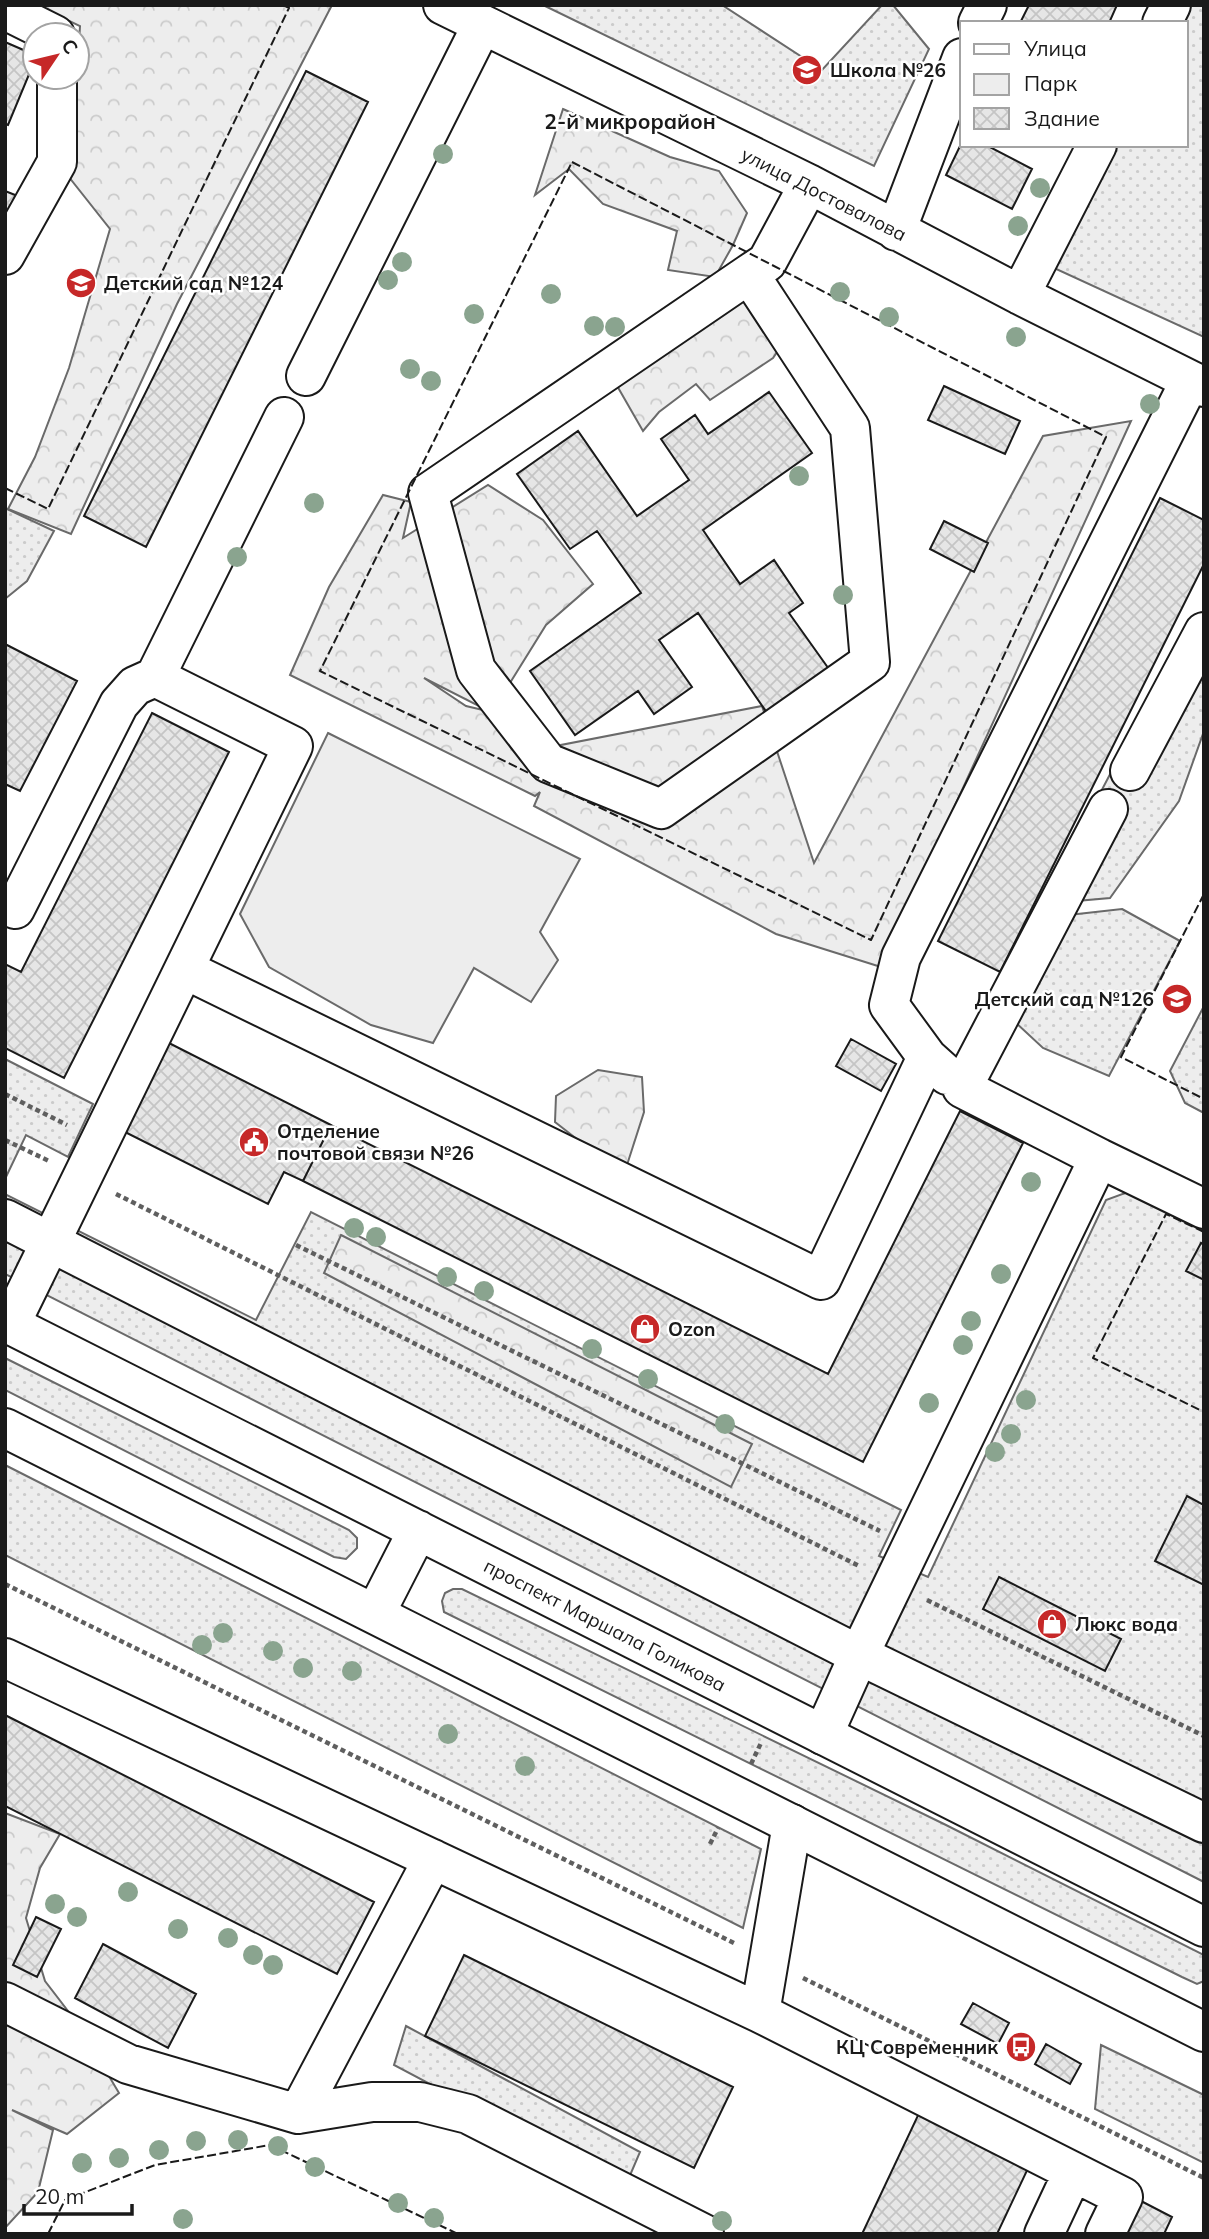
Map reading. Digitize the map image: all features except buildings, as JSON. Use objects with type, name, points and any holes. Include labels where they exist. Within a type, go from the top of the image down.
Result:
[{"type":"main road","name":"улица Достовалова","points":[[443,5],[809,184],[1197,384]]},
{"type":"main road","points":[[979,21],[987,5]]},
{"type":"main road","points":[[1163,21],[1171,5]]},
{"type":"main road","points":[[5,10],[27,21]]},
{"type":"main road","points":[[306,376],[482,24]]},
{"type":"main road","points":[[897,231],[960,63]]},
{"type":"main road","points":[[5,255],[57,162],[57,91]]},
{"type":"main road","points":[[1020,295],[1096,147]]},
{"type":"main road","points":[[749,274],[850,428],[870,662],[661,809],[548,763],[476,670],[428,493],[749,274],[767,262],[809,184]]},
{"type":"main road","points":[[1197,384],[901,957],[889,1006],[927,1058],[962,1088],[1204,1209]]},
{"type":"main road","points":[[5,904],[15,909],[119,704],[135,687],[156,677],[284,417]]},
{"type":"main road","points":[[1130,771],[1204,632]]},
{"type":"main road","points":[[8,1324],[52,1242],[293,746],[156,677]]},
{"type":"main road","points":[[962,1088],[1108,809]]},
{"type":"main road","points":[[184,969],[821,1280],[927,1058]]},
{"type":"main road","points":[[823,1735],[911,1546],[1099,1158]]},
{"type":"main road","points":[[5,1219],[859,1655],[1204,1823]]},
{"type":"main road","name":"проспект Маршала Голикова","points":[[8,1324],[1204,1927]]},
{"type":"main road","points":[[5,1427],[1204,2032]]},
{"type":"main road","points":[[375,1614],[418,1530]]},
{"type":"main road","points":[[5,1658],[760,2012],[1123,2197],[1105,2234]]},
{"type":"main road","points":[[760,2012],[792,1824]]},
{"type":"main road","points":[[298,2114],[433,1859]]},
{"type":"main road","points":[[5,2002],[128,2064],[298,2114],[372,2102],[420,2102],[468,2114],[704,2234]]},
{"type":"main road","points":[[1044,2234],[1073,2172]]},
{"type":"path","points":[[5,1094],[100,1141]]},
{"type":"path","points":[[5,1140],[1204,1736]]},
{"type":"path","points":[[296,1245],[911,1546]]},
{"type":"path","points":[[5,1584],[1204,2178]]},
{"type":"green space","name":"Детский сад №124","points":[[36,5],[332,5],[177,304],[71,534],[8,509],[35,457],[69,368],[110,229],[61,167],[71,91],[91,91],[91,21],[70,21]]},
{"type":"green space","name":"Школа №26","points":[[543,5],[722,5],[822,70],[882,5],[893,5],[929,49],[874,166]]},
{"type":"green space","points":[[1182,5],[1204,5],[1204,337],[1054,268],[1112,147],[1188,147],[1188,21],[1174,21]]},
{"type":"green space","points":[[563,109],[670,157],[719,171],[747,213],[715,277],[668,270],[677,231],[603,204],[569,169],[535,195]]},
{"type":"green space","points":[[767,273],[788,336],[773,358],[710,400],[696,384],[659,412],[643,431],[616,384]]},
{"type":"green space","points":[[1131,421],[881,967],[776,934],[534,806],[540,792],[535,796],[290,675],[329,587],[383,495],[411,502],[403,538],[488,485],[543,520],[593,584],[546,625],[492,712],[553,763],[561,745],[762,706],[814,863],[1043,436]],"holes":[[[424,678],[487,710],[466,706]]]},
{"type":"green space","points":[[5,508],[54,531],[27,581],[5,599]]},
{"type":"green space","points":[[1204,610],[1204,731],[1179,801],[1110,898],[1042,904],[1139,719],[1173,667]]},
{"type":"green space","points":[[328,733],[580,859],[540,932],[558,960],[531,1002],[474,968],[433,1043],[371,1025],[269,967],[240,914]]},
{"type":"green space","points":[[1122,909],[1180,941],[1109,1076],[1043,1048],[1001,1009],[1051,917]]},
{"type":"green space","points":[[1204,1006],[1204,1113],[1185,1103],[1170,1071]]},
{"type":"green space","points":[[5,1059],[93,1104],[68,1157],[26,1135],[5,1179]]},
{"type":"green space","points":[[598,1070],[642,1077],[644,1112],[627,1165],[587,1147],[555,1122],[556,1096]]},
{"type":"green space","points":[[1136,1189],[1204,1222],[1204,1882],[5,1274],[5,1194],[256,1320],[311,1212],[901,1510],[879,1556],[928,1577],[1106,1200]]},
{"type":"green space","points":[[341,1235],[752,1444],[731,1487],[324,1273]]},
{"type":"green space","points":[[5,1358],[349,1530],[357,1538],[357,1548],[346,1559],[334,1557],[5,1390]]},
{"type":"green space","points":[[5,1465],[761,1849],[743,1928],[5,1555]]},
{"type":"green space","points":[[462,1589],[946,1825],[1204,1955],[1204,1981],[1197,1984],[1182,1977],[444,1612],[442,1601],[445,1593]]},
{"type":"green space","points":[[5,1813],[60,1834],[40,1868],[26,1918],[45,1981],[78,2024],[119,2093],[67,2134],[12,2110],[53,2130],[38,2192],[5,2228]]},
{"type":"green space","points":[[406,2026],[640,2152],[625,2187],[394,2065]]},
{"type":"green space","points":[[1101,2045],[1204,2095],[1204,2163],[1095,2109]]},
{"type":"fence","points":[[5,488],[48,509],[289,8],[283,5]]},
{"type":"fence","points":[[572,162],[1106,437],[871,940],[320,671],[572,162]]},
{"type":"fence","points":[[1204,894],[1121,1057],[1204,1099]]},
{"type":"fence","points":[[1204,1232],[1166,1214],[1093,1358],[1204,1412]]},
{"type":"fence","points":[[48,2234],[65,2200],[155,2165],[270,2145],[458,2234]]},
{"type":"place","name":"Школа №26","points":[[807,70]]},
{"type":"place","name":"Детский сад №124","points":[[81,283]]},
{"type":"place","name":"Детский сад №126","points":[[1177,999]]},
{"type":"place","name":"Отделение почтовой связи №26","points":[[254,1142]]},
{"type":"place","name":"Ozon","points":[[645,1329]]},
{"type":"place","name":"Люкс вода","points":[[1052,1624]]},
{"type":"place","name":"КЦ Современник","points":[[1021,2047]]},
{"type":"district","name":"2-й микрорайон","points":[[630,122]]}]
